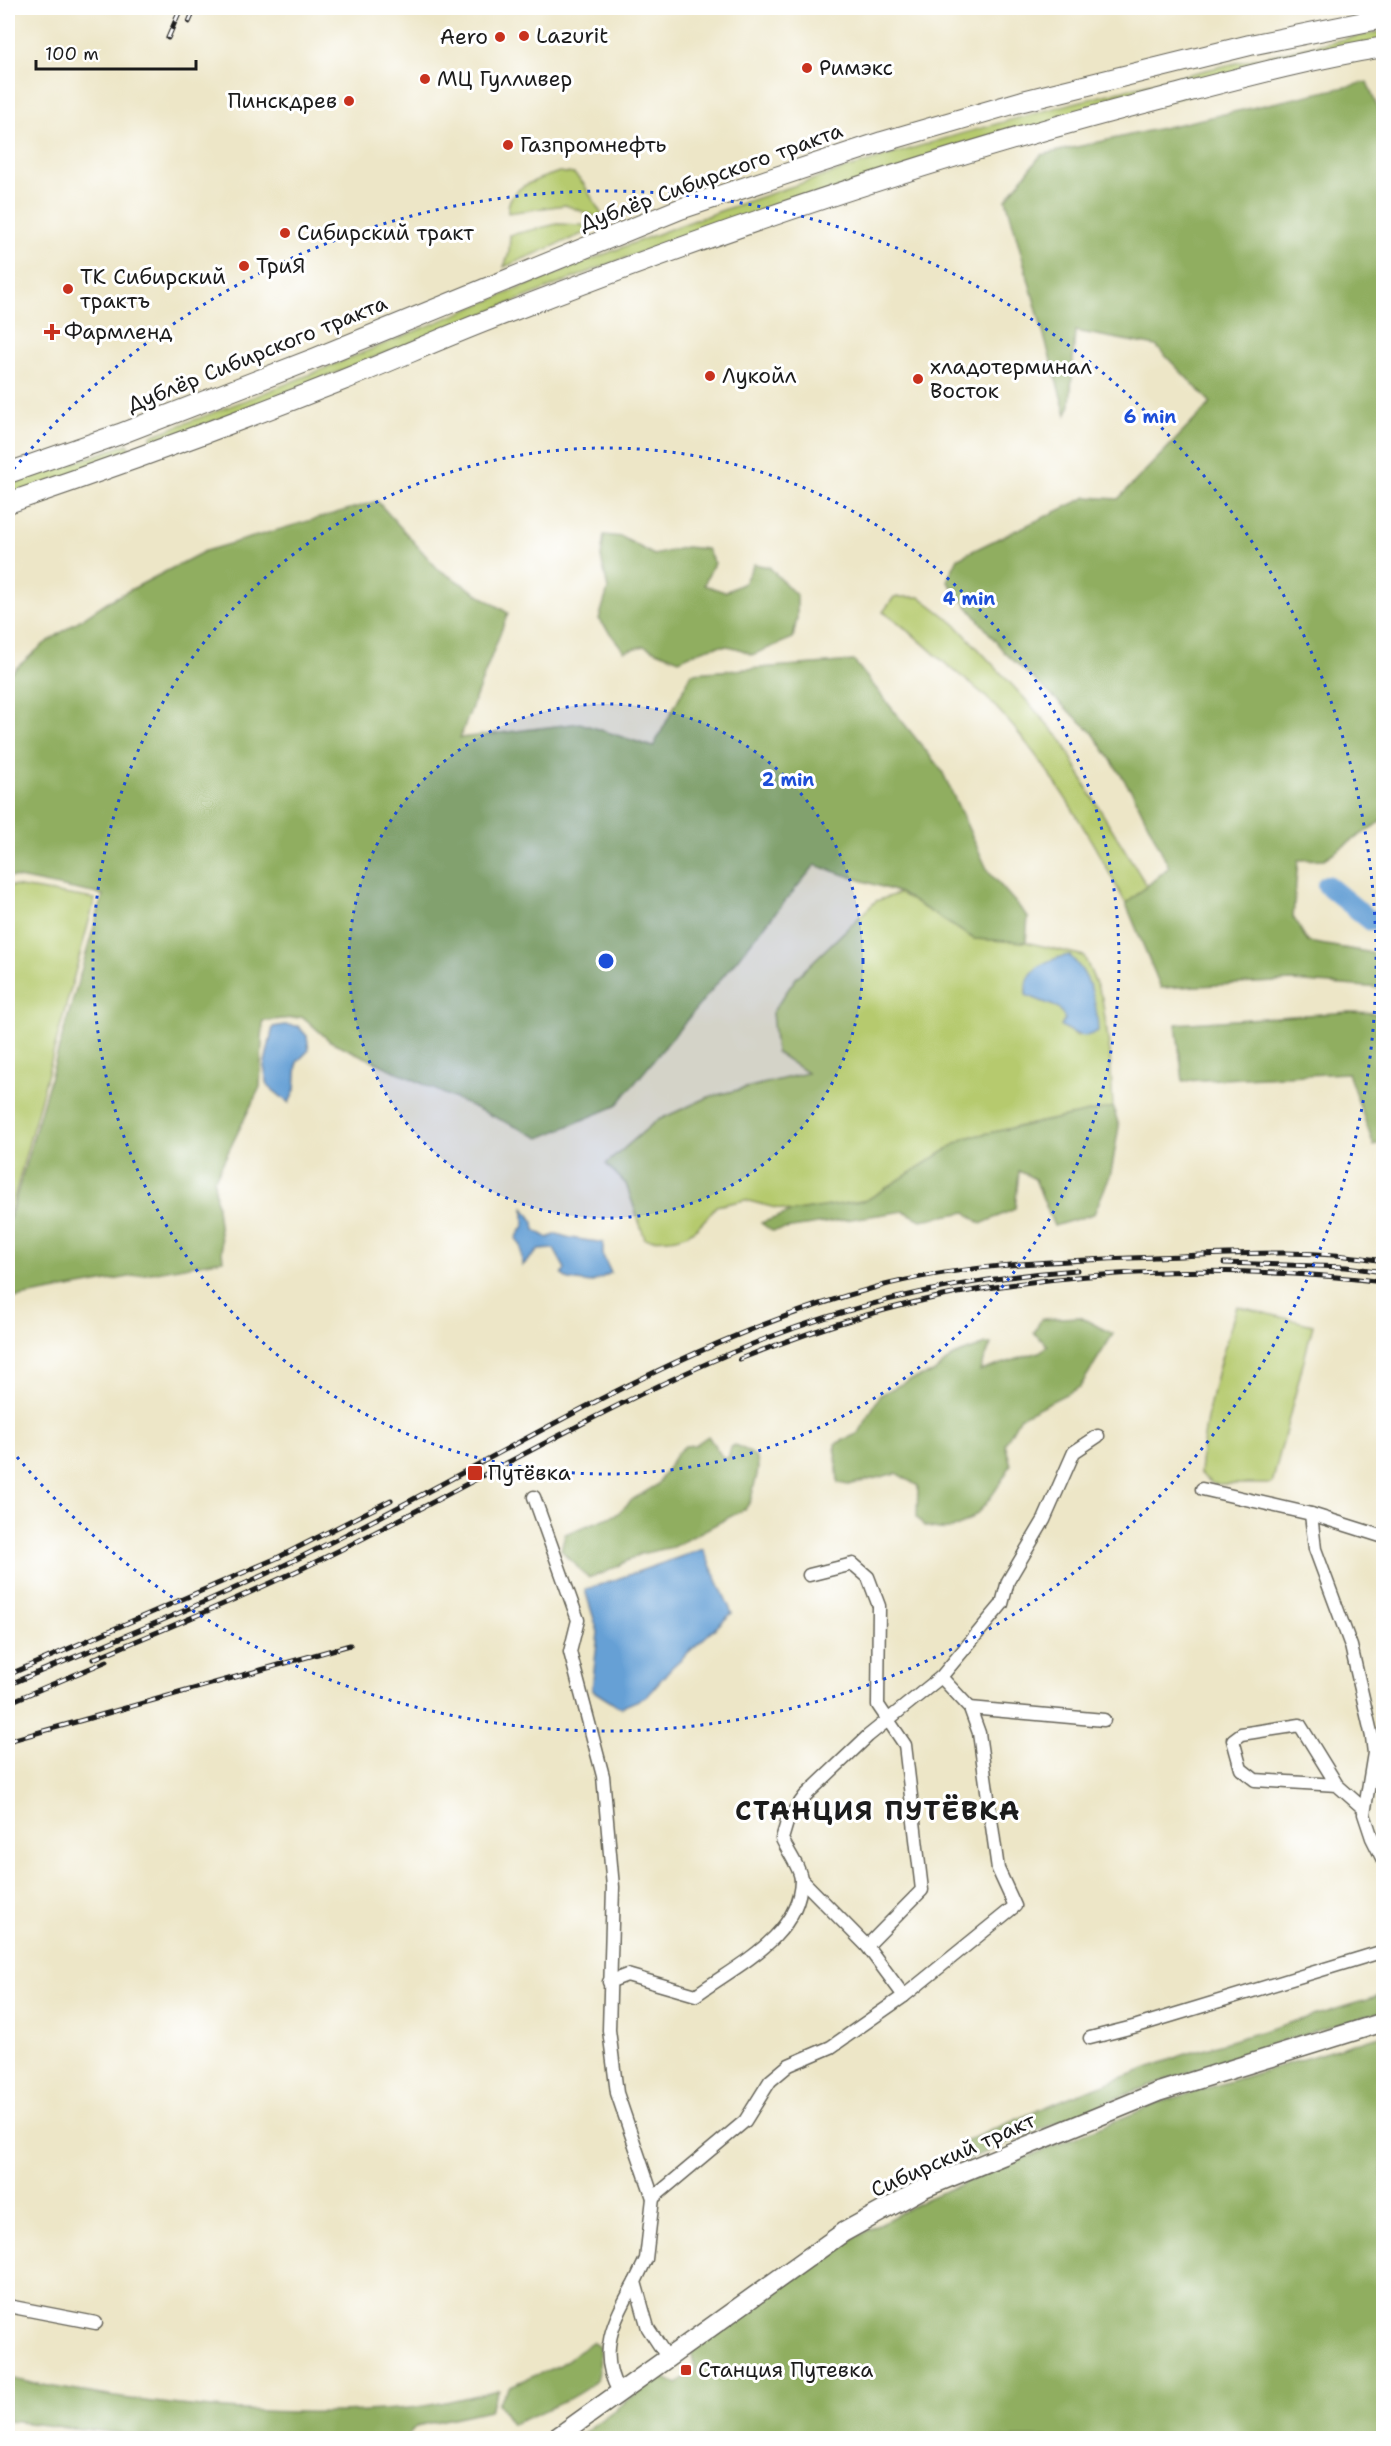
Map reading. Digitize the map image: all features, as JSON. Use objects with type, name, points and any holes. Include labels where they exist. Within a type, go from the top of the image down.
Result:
[{"type":"main road","name":"Дублёр Сибирского тракта","points":[[8,473],[120,434],[316,358],[680,209],[882,142],[1023,101],[1250,45],[1383,18]]},
{"type":"main road","points":[[8,503],[151,454],[345,379],[490,319],[680,248],[851,189],[1032,131],[1255,74],[1383,46]]},
{"type":"main road","name":"Сибирский тракт","points":[[558,2438],[667,2357],[844,2232],[924,2188],[1158,2092],[1383,2022]]},
{"type":"street","points":[[904,1996],[867,1946],[801,1879],[782,1839],[788,1819],[805,1796],[839,1761],[941,1677],[1002,1604],[1008,1581],[1044,1520],[1074,1452],[1098,1436]]},
{"type":"street","points":[[1202,1489],[1311,1514],[1383,1537]]},
{"type":"street","points":[[534,1497],[578,1620],[570,1652],[603,1776],[613,1887],[609,2030],[617,2093],[653,2198],[646,2259],[613,2322],[608,2357],[612,2379],[620,2392]]},
{"type":"street","points":[[1311,1514],[1315,1549],[1351,1646],[1372,1737],[1374,1753],[1364,1809],[1372,1838],[1383,1862]]},
{"type":"street","points":[[809,1575],[853,1564],[868,1577],[879,1606],[878,1705],[904,1744],[922,1890],[867,1946]]},
{"type":"street","points":[[653,2198],[745,2121],[770,2081],[789,2065],[831,2047],[904,1996],[1015,1906],[998,1869],[979,1732],[970,1708],[941,1677]]},
{"type":"street","points":[[970,1708],[1104,1720]]},
{"type":"street","points":[[1338,1785],[1255,1780],[1241,1769],[1233,1740],[1241,1734],[1300,1725],[1338,1785],[1364,1809]]},
{"type":"street","points":[[609,1982],[627,1976],[696,1995],[766,1946],[792,1914],[801,1879]]},
{"type":"street","points":[[1090,2038],[1137,2026],[1383,1951]]},
{"type":"street","points":[[635,2282],[648,2328],[667,2357]]},
{"type":"street","points":[[8,2306],[96,2323]]},
{"type":"green space","points":[[1383,31],[1383,41],[710,227],[599,268],[154,445],[151,436],[629,245],[866,162],[1123,90]]},
{"type":"green space","points":[[1367,82],[1384,124],[1383,820],[1324,859],[1298,860],[1293,917],[1308,942],[1373,953],[1380,988],[1292,981],[1161,988],[1126,904],[1169,867],[1133,793],[1093,733],[1005,653],[947,581],[958,558],[989,543],[1087,497],[1118,499],[1211,403],[1156,346],[1075,331],[1070,405],[1066,415],[1006,199],[1041,155]]},
{"type":"green space","points":[[559,172],[574,174],[583,183],[605,220],[565,205],[508,213],[512,196],[518,190],[533,181]]},
{"type":"green space","points":[[557,224],[582,225],[592,230],[504,267],[509,253],[510,235]]},
{"type":"green space","points":[[128,444],[132,454],[8,497],[8,485]]},
{"type":"green space","points":[[377,501],[438,569],[508,613],[460,738],[580,723],[653,747],[692,673],[854,661],[942,771],[988,871],[1028,917],[1026,942],[974,939],[900,893],[815,865],[616,1106],[540,1138],[330,1041],[303,1017],[263,1021],[260,1087],[214,1181],[223,1260],[8,1299],[8,1225],[103,895],[8,876],[8,675],[44,644],[107,602],[205,551]]},
{"type":"green space","points":[[604,535],[622,537],[654,555],[686,547],[707,549],[714,563],[704,585],[725,592],[744,583],[754,564],[769,567],[797,596],[797,618],[793,638],[752,655],[733,647],[724,646],[707,649],[679,660],[644,646],[624,651],[599,619],[608,589],[601,557]]},
{"type":"green space","points":[[894,597],[920,597],[954,623],[1063,742],[1088,790],[1147,886],[1126,904],[1066,799],[1012,726],[981,692],[908,630],[883,612]]},
{"type":"green space","points":[[8,885],[95,899],[8,1220]]},
{"type":"green space","points":[[900,893],[974,939],[1026,942],[1084,956],[1102,998],[1110,1053],[1113,1107],[965,1138],[867,1201],[791,1212],[745,1200],[716,1206],[701,1224],[686,1235],[668,1239],[645,1239],[626,1184],[606,1164],[656,1121],[709,1097],[807,1073],[776,1052],[772,1013],[796,978],[876,901]],"holes":[[[1026,984],[1097,1031],[1077,1036],[1061,1026],[1065,1019],[1059,1008],[1026,995]]]},
{"type":"green space","points":[[1349,1012],[1383,1013],[1383,1142],[1374,1146],[1348,1073],[1183,1081],[1176,1024]]},
{"type":"green space","points":[[1113,1107],[1119,1126],[1111,1173],[1094,1214],[1054,1226],[1035,1179],[1019,1171],[1015,1209],[981,1224],[966,1212],[921,1220],[904,1211],[772,1231],[761,1223],[791,1212],[867,1200],[965,1138]]},
{"type":"green space","points":[[1237,1306],[1313,1325],[1272,1484],[1213,1484],[1200,1474],[1205,1430],[1218,1368]]},
{"type":"green space","points":[[1080,1317],[1113,1334],[1080,1387],[1020,1417],[1005,1444],[1011,1465],[986,1504],[969,1520],[959,1526],[945,1529],[924,1526],[917,1517],[918,1486],[896,1473],[848,1485],[838,1483],[835,1444],[859,1433],[880,1395],[909,1380],[933,1373],[953,1356],[986,1344],[991,1344],[980,1371],[1039,1352],[1048,1346],[1034,1333],[1041,1319]]},
{"type":"green space","points":[[708,1436],[723,1458],[728,1458],[731,1447],[735,1445],[750,1452],[757,1460],[757,1477],[751,1499],[745,1509],[673,1547],[640,1554],[606,1572],[588,1578],[561,1550],[565,1534],[617,1514],[633,1499],[657,1485],[677,1453],[685,1446],[695,1445]]},
{"type":"green space","points":[[1383,1995],[1383,2011],[1243,2053],[1132,2092],[967,2160],[959,2144],[1067,2098],[1183,2055]]},
{"type":"green space","points":[[1383,2035],[1383,2438],[576,2438],[661,2376],[677,2384],[696,2371],[691,2352],[848,2241],[928,2198],[1161,2102]]},
{"type":"green space","points":[[592,2342],[599,2347],[600,2362],[598,2376],[593,2383],[559,2404],[512,2424],[498,2403],[510,2386],[560,2365]]},
{"type":"green space","points":[[8,2378],[157,2403],[258,2411],[309,2412],[409,2408],[499,2390],[489,2410],[416,2426],[407,2436],[400,2438],[166,2438],[8,2421]]},
{"type":"water","points":[[1069,955],[1088,980],[1094,999],[1098,1031],[1092,1034],[1079,1035],[1061,1026],[1065,1019],[1059,1008],[1026,995],[1029,978],[1038,967]]},
{"type":"water","points":[[298,1026],[307,1036],[309,1050],[297,1062],[295,1090],[289,1103],[268,1086],[264,1067],[273,1027]]},
{"type":"water","points":[[524,1208],[534,1222],[535,1230],[548,1238],[557,1234],[603,1243],[603,1256],[611,1273],[591,1283],[569,1280],[562,1275],[565,1269],[554,1249],[539,1250],[522,1266],[521,1246],[516,1238],[524,1226]]},
{"type":"water","points":[[703,1549],[732,1613],[671,1668],[646,1697],[620,1708],[592,1690],[598,1632],[585,1590]]},
{"type":"waterway","points":[[1327,885],[1371,921],[1384,919]]},
{"type":"railway","points":[[168,38],[181,8]]},
{"type":"railway","points":[[189,22],[195,8]]},
{"type":"railway","points":[[8,1685],[268,1573],[585,1407],[728,1339],[801,1311],[877,1287],[980,1268],[1085,1260],[1299,1253],[1384,1261]]},
{"type":"railway","points":[[1224,1263],[1346,1267],[1384,1272]]},
{"type":"railway","points":[[93,1659],[222,1605],[317,1561],[400,1520],[606,1411],[711,1361],[765,1339],[841,1313],[918,1293],[997,1279],[1077,1270]]},
{"type":"railway","points":[[740,1359],[820,1330],[930,1299],[1063,1278],[1224,1271],[1384,1282]]},
{"type":"railway","points":[[8,1675],[277,1558],[391,1500]]},
{"type":"railway","points":[[8,1741],[350,1645]]},
{"type":"railway","points":[[8,1703],[107,1661]]},
{"type":"place","name":"Lazurit","points":[[524,36]]},
{"type":"place","name":"Aero","points":[[500,37]]},
{"type":"place","name":"Римэкс","points":[[807,68]]},
{"type":"place","name":"МЦ Гулливер","points":[[425,79]]},
{"type":"place","name":"Пинскдрев","points":[[349,101]]},
{"type":"place","name":"Газпромнефть","points":[[508,145]]},
{"type":"place","name":"Сибирский тракт","points":[[285,233]]},
{"type":"place","name":"ТриЯ","points":[[244,266]]},
{"type":"place","name":"ТК Сибирский трактъ","points":[[68,289]]},
{"type":"place","name":"Фармленд","points":[[52,332]]},
{"type":"place","name":"Лукойл","points":[[710,376]]},
{"type":"place","name":"хладотерминал Восток","points":[[918,379]]},
{"type":"place","name":"Путёвка","points":[[475,1473]]},
{"type":"place","name":"Станция Путевка","points":[[686,2370]]},
{"type":"district","name":"СТАНЦИЯ ПУТЁВКА","points":[[878,1811]]}]
